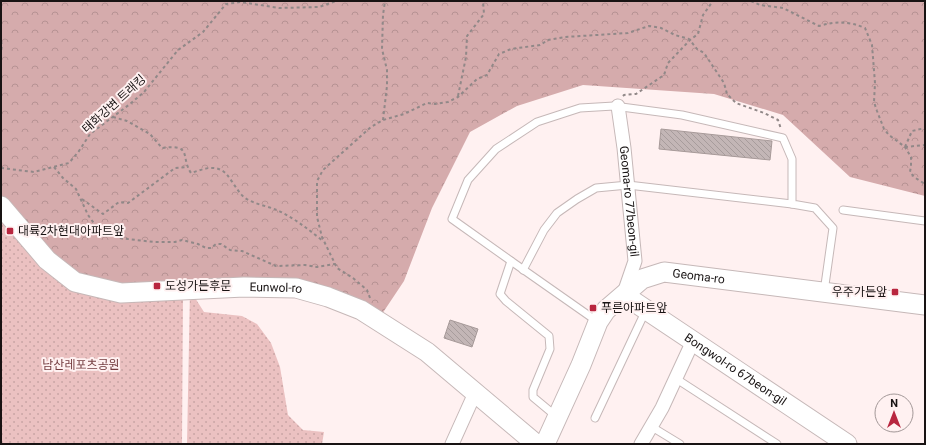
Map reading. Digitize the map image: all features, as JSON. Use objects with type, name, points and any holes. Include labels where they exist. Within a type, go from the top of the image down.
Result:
[{"type":"street","name":"Geoma-ro 77beon-gil","points":[[618,106],[628,185],[635,261],[624,295]]},
{"type":"street","name":"Eunwol-ro","points":[[1,206],[47,260],[75,282],[121,293],[244,287],[296,288],[328,297],[360,310],[427,352],[536,444]]},
{"type":"street","name":"Geoma-ro","points":[[545,444],[581,365],[598,322],[606,310],[642,279],[664,272],[925,305]]},
{"type":"street","name":"Bongwol-ro 67beon-gil","points":[[624,295],[847,444]]},
{"type":"street","points":[[641,444],[662,408],[693,341]]},
{"type":"street","points":[[452,444],[475,392]]},
{"type":"lane","points":[[598,322],[452,219],[468,180],[496,149],[537,122],[580,108],[618,106],[682,115],[783,138],[792,159],[792,204]]},
{"type":"lane","points":[[523,270],[544,230],[557,213],[577,198],[596,188],[628,185],[815,208],[833,228],[824,292]]},
{"type":"lane","points":[[843,210],[925,221]]},
{"type":"lane","points":[[510,261],[500,294],[506,301],[549,336],[550,349],[533,390],[533,397],[557,417]]},
{"type":"lane","points":[[595,418],[646,310]]},
{"type":"lane","points":[[675,378],[777,444]]},
{"type":"lane","points":[[652,427],[680,444]]},
{"type":"path","points":[[223,1],[226,4],[241,2],[285,8],[319,6],[336,1]]},
{"type":"path","points":[[383,120],[387,86],[387,70],[382,49],[385,1]]},
{"type":"path","points":[[458,97],[466,57],[467,36],[484,14],[483,1]]},
{"type":"path","points":[[618,106],[624,95],[636,94],[664,75],[668,63],[690,40],[698,34],[703,15],[713,1]]},
{"type":"path","points":[[750,1],[760,5],[783,8],[819,26],[830,23],[853,23],[865,28],[872,45],[875,83],[874,102],[877,112],[884,129],[889,135],[905,147],[911,158],[910,172],[914,177],[925,184]]},
{"type":"path","name":"태화강변 트래킹","points":[[1,168],[34,172],[69,163],[90,134],[144,92],[178,50],[203,32],[226,4]]},
{"type":"path","points":[[378,320],[367,290],[353,278],[337,268],[324,242],[317,217],[317,181],[323,170],[371,127],[383,120],[404,114],[427,103],[435,104],[448,102],[458,97],[477,79],[487,75],[500,54],[511,49],[540,45],[548,40],[565,37],[628,33],[649,26],[661,28],[690,40],[709,60],[724,83],[727,94],[736,103],[764,113],[778,120],[783,138]]},
{"type":"path","points":[[1,41],[1,52]]},
{"type":"path","points":[[1,100],[1,124]]},
{"type":"path","points":[[113,117],[127,121],[150,134],[162,148],[175,146],[181,148],[185,155],[187,167],[191,173],[205,168],[222,170],[227,174],[234,186],[245,198],[289,216],[302,224],[324,242]]},
{"type":"path","points":[[905,147],[912,131],[925,128]]},
{"type":"path","points":[[905,147],[925,145]]},
{"type":"path","points":[[54,167],[63,178],[76,189],[88,215],[98,229],[104,232],[112,232],[119,238],[154,242],[175,242],[182,240],[198,244],[206,248],[211,248],[216,244],[221,244],[230,250],[242,251],[276,266],[305,265],[317,267],[335,264]]},
{"type":"path","points":[[81,199],[103,214],[119,202],[128,203],[175,168],[187,167]]},
{"type":"green space","points":[[1,1],[925,1],[925,196],[850,177],[783,115],[714,94],[583,85],[517,106],[470,132],[432,208],[404,281],[378,320],[296,281],[157,286],[75,282],[1,199]]},
{"type":"green space","name":"남산레포츠공원","points":[[1,208],[75,282],[183,290],[182,444],[1,444]]},
{"type":"green space","points":[[190,290],[204,312],[242,316],[257,324],[271,343],[280,367],[288,415],[303,430],[324,432],[322,444],[187,444]]},
{"type":"building","points":[[661,129],[772,141],[770,160],[659,149]]},
{"type":"building","points":[[450,320],[478,329],[472,347],[444,338]]},
{"type":"place","name":"대륙2차현대아파트앞","points":[[10,231]]},
{"type":"place","name":"도성가든후문","points":[[157,286]]},
{"type":"place","name":"우주가든앞","points":[[895,292]]},
{"type":"place","name":"푸른아파트앞","points":[[593,308]]}]
